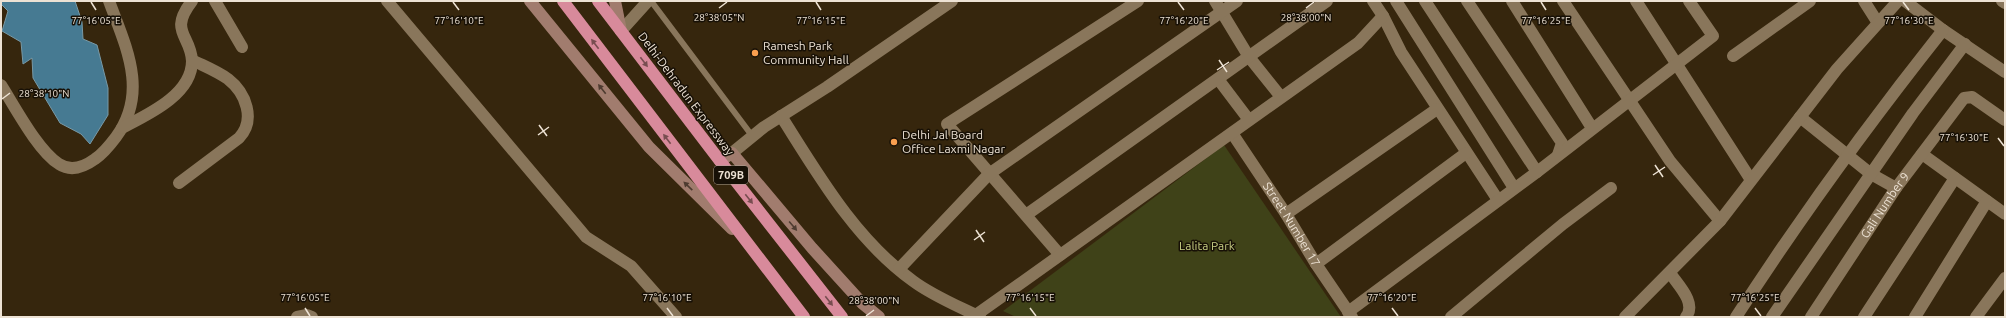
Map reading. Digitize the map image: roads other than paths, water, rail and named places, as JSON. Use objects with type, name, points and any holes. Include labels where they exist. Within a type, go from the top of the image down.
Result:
[{"type":"highway","name":"709B","points":[[563,1],[804,317]]},
{"type":"highway","name":"Delhi-Dehradun Expressway","points":[[598,1],[720,161],[842,317]]},
{"type":"street","points":[[1,85],[45,151],[60,165],[70,168],[86,164],[108,148],[122,128],[131,107],[133,94],[133,75],[128,55],[109,1]]},
{"type":"street","points":[[122,128],[164,105],[175,95],[190,74],[192,60],[181,26],[185,13],[192,1]]},
{"type":"street","points":[[215,1],[242,47]]},
{"type":"street","points":[[387,1],[586,237],[630,266],[676,317]]},
{"type":"street","points":[[530,1],[649,147],[746,242]]},
{"type":"street","points":[[615,1],[621,31]]},
{"type":"street","points":[[621,31],[649,1]]},
{"type":"street","points":[[720,161],[781,116],[827,87],[952,1]]},
{"type":"street","points":[[1060,255],[947,124],[1138,1]]},
{"type":"street","points":[[1215,1],[1249,57],[1281,97]]},
{"type":"street","points":[[899,269],[989,174],[1237,1]]},
{"type":"street","points":[[1374,1],[1401,52],[1498,200]]},
{"type":"street","points":[[1396,1],[1514,188]]},
{"type":"street","points":[[1425,1],[1536,172]]},
{"type":"street","points":[[1468,1],[1562,144],[1558,155]]},
{"type":"street","points":[[1512,1],[1592,128]]},
{"type":"street","points":[[1563,1],[1670,161],[1720,221]]},
{"type":"street","points":[[1636,1],[1751,180]]},
{"type":"street","points":[[1350,314],[1713,36],[1689,1]]},
{"type":"street","points":[[1733,56],[1810,1]]},
{"type":"street","points":[[1864,1],[1878,23]]},
{"type":"street","points":[[1625,317],[1720,221],[1837,69],[1898,1]]},
{"type":"street","points":[[1905,1],[1943,30],[2005,72]]},
{"type":"street","points":[[1026,215],[1249,57],[1320,3]]},
{"type":"street","points":[[781,116],[837,203],[862,233],[914,282],[978,316],[1060,255],[1358,43],[1383,16]]},
{"type":"street","points":[[1736,317],[1768,268],[1847,156],[1896,89],[1943,30]]},
{"type":"street","points":[[1772,317],[1871,174],[1965,44]]},
{"type":"street","points":[[179,183],[239,138],[245,130],[249,118],[244,101],[234,84],[215,71],[192,60]]},
{"type":"street","points":[[1218,79],[1249,120]]},
{"type":"street","name":"Gali Number 9","points":[[1811,317],[1896,188],[1964,98],[1972,97],[2005,120]]},
{"type":"street","points":[[1286,214],[1437,109]]},
{"type":"street","points":[[1800,117],[1871,174],[1896,188]]},
{"type":"street","name":"Street Number 17","points":[[1232,133],[1350,314]]},
{"type":"street","points":[[732,153],[812,248],[862,303],[879,317]]},
{"type":"street","points":[[1316,264],[1466,153]]},
{"type":"street","points":[[1922,154],[2005,214]]},
{"type":"street","points":[[1864,317],[1955,178]]},
{"type":"street","points":[[1450,317],[1563,224],[1612,188]]},
{"type":"street","points":[[1915,317],[1987,201]]},
{"type":"street","points":[[1670,273],[1689,302],[1690,308],[1686,317]]},
{"type":"street","points":[[1976,317],[2005,278]]},
{"type":"street","points":[[297,317],[307,314],[312,317]]},
{"type":"lane","points":[[649,1],[753,137]]},
{"type":"water","points":[[1,1],[75,1],[82,22],[83,39],[97,45],[108,88],[108,115],[90,144],[81,134],[60,123],[33,78],[32,58],[23,64],[21,42],[2,31],[8,11],[1,4]]},
{"type":"place","name":"Ramesh Park Community Hall","points":[[755,53]]},
{"type":"place","name":"Delhi Jal Board Office Laxmi Nagar","points":[[894,142]]},
{"type":"park label","name":"Lalita Park","points":[[1207,246]]}]
